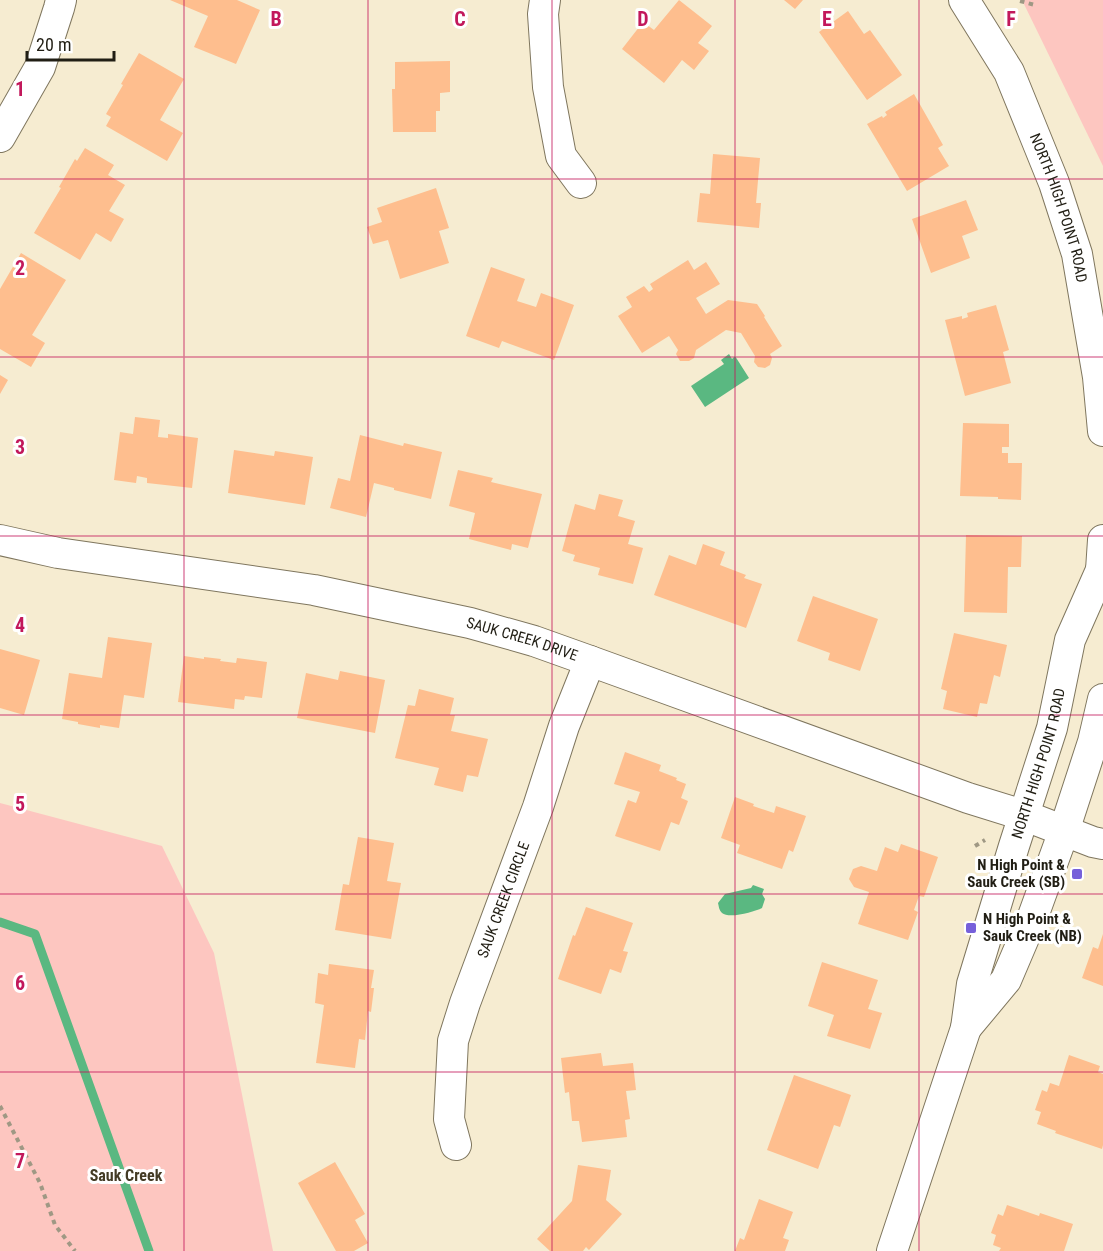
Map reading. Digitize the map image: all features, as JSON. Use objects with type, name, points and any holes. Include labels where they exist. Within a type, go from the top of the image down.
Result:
[{"type":"street","points":[[0,137],[40,67],[61,0]]},
{"type":"street","points":[[545,0],[543,14],[548,87],[561,156],[581,183]]},
{"type":"street","name":"NORTH HIGH POINT ROAD","points":[[967,1],[1009,72],[1054,183],[1077,254],[1098,377],[1103,431]]},
{"type":"street","name":"SAUK CREEK DRIVE","points":[[0,540],[58,553],[314,590],[470,623],[534,641],[968,798],[1103,844]]},
{"type":"street","name":"NORTH HIGH POINT ROAD","points":[[892,1251],[966,1028],[972,984],[1052,728],[1070,640],[1102,575],[1103,540]]},
{"type":"street","name":"SAUK CREEK CIRCLE","points":[[456,1145],[449,1119],[453,1041],[538,807],[564,726],[590,661]]},
{"type":"street","name":"NORTH HIGH POINT ROAD","points":[[966,1028],[1006,980],[1032,919],[1093,742],[1103,699]]},
{"type":"path","points":[[1020,1],[1035,5]]},
{"type":"path","points":[[0,1106],[40,1183],[55,1225],[75,1251]]},
{"type":"shaded area","points":[[1022,0],[1103,0],[1103,166]]},
{"type":"shaded area","points":[[729,354],[732,359],[735,356],[749,378],[705,407],[691,386],[724,364],[721,360]]},
{"type":"shaded area","points":[[0,803],[162,846],[214,953],[273,1251],[0,1251]]},
{"type":"shaded area","points":[[753,885],[764,889],[762,894],[765,899],[762,908],[736,915],[725,915],[721,912],[718,903],[725,894],[751,888]]},
{"type":"building","points":[[170,0],[237,0],[260,10],[236,64],[194,47],[208,16]]},
{"type":"building","points":[[679,0],[712,26],[698,43],[709,51],[694,70],[682,60],[664,83],[622,49],[643,22],[654,30]]},
{"type":"building","points":[[784,0],[803,0],[795,9]]},
{"type":"building","points":[[848,11],[864,34],[870,30],[902,75],[867,100],[819,32]]},
{"type":"building","points":[[139,53],[184,79],[160,120],[183,133],[167,161],[106,126],[111,117],[106,114]]},
{"type":"building","points":[[450,61],[450,92],[440,93],[440,111],[436,111],[436,132],[393,132],[392,89],[395,89],[395,62]]},
{"type":"building","points":[[914,94],[943,145],[938,148],[949,166],[907,191],[867,124],[882,116],[883,118],[887,115],[885,112]]},
{"type":"building","points":[[85,148],[114,165],[108,175],[125,185],[109,211],[124,219],[111,242],[96,233],[80,260],[34,233],[61,188],[59,187],[75,159],[77,161]]},
{"type":"building","points":[[713,154],[760,158],[756,203],[761,203],[759,228],[697,222],[700,193],[710,194]]},
{"type":"building","points":[[436,188],[449,228],[439,231],[449,263],[400,279],[388,240],[373,244],[367,227],[382,222],[377,208]]},
{"type":"building","points":[[966,200],[978,230],[962,236],[970,258],[931,273],[912,219]]},
{"type":"building","points":[[21,253],[66,280],[32,335],[45,343],[31,367],[0,349],[0,289]]},
{"type":"building","points":[[688,260],[694,270],[706,262],[720,284],[696,298],[706,314],[728,300],[757,304],[782,346],[770,354],[772,358],[770,365],[765,368],[758,367],[754,362],[755,356],[741,333],[726,330],[696,350],[694,358],[689,361],[680,361],[676,354],[678,350],[669,336],[642,353],[618,316],[632,307],[626,297],[644,286],[649,292],[653,289],[650,284]]},
{"type":"building","points":[[491,267],[525,279],[517,301],[536,307],[541,293],[574,305],[554,360],[502,341],[499,348],[466,336]]},
{"type":"building","points":[[996,305],[1009,350],[1003,352],[1011,383],[965,396],[945,320],[962,316],[962,319],[968,317],[967,313]]},
{"type":"building","points":[[0,375],[8,380],[0,394]]},
{"type":"building","points":[[135,417],[160,420],[158,437],[168,438],[168,434],[198,438],[192,488],[147,483],[147,478],[137,476],[136,483],[114,480],[120,432],[133,434]]},
{"type":"building","points":[[963,423],[1009,424],[1009,447],[1002,447],[1002,453],[1008,453],[1008,463],[1022,463],[1021,500],[960,496]]},
{"type":"building","points":[[360,435],[403,446],[404,443],[442,452],[431,499],[374,483],[366,517],[330,508],[338,478],[350,481]]},
{"type":"building","points":[[234,450],[274,456],[275,451],[313,457],[305,505],[228,493]]},
{"type":"building","points":[[458,470],[493,478],[491,482],[542,494],[528,548],[512,544],[511,550],[469,539],[475,513],[449,506]]},
{"type":"building","points":[[599,494],[623,500],[618,516],[635,521],[628,544],[643,548],[633,584],[598,575],[600,568],[573,561],[575,555],[562,551],[575,504],[595,510]]},
{"type":"building","points":[[966,535],[1022,536],[1021,567],[1008,567],[1007,613],[964,612]]},
{"type":"building","points":[[703,544],[725,552],[720,565],[746,575],[744,578],[762,584],[746,628],[654,595],[669,555],[696,565]]},
{"type":"building","points":[[813,596],[878,619],[860,671],[828,660],[830,653],[797,641]]},
{"type":"building","points":[[954,633],[1007,645],[1000,677],[994,675],[987,704],[980,703],[977,717],[943,709],[947,691],[941,689]]},
{"type":"building","points":[[108,637],[152,643],[144,698],[124,695],[119,728],[100,725],[100,728],[62,719],[69,673],[102,678]]},
{"type":"building","points":[[0,649],[40,660],[24,715],[0,708]]},
{"type":"building","points":[[184,656],[221,659],[220,661],[236,663],[237,658],[267,662],[262,698],[245,696],[244,700],[235,699],[234,709],[178,702]]},
{"type":"building","points":[[340,671],[385,680],[375,733],[297,718],[306,673],[338,680]]},
{"type":"building","points":[[419,689],[454,698],[450,715],[455,715],[451,731],[488,739],[478,777],[467,775],[463,792],[434,785],[439,768],[395,758],[408,705],[415,706]]},
{"type":"building","points":[[625,752],[661,765],[659,771],[686,784],[681,798],[688,801],[679,825],[671,822],[660,851],[615,836],[628,800],[636,803],[640,792],[614,784]]},
{"type":"building","points":[[735,797],[774,813],[776,806],[806,816],[793,852],[789,850],[782,869],[737,853],[740,845],[721,838]]},
{"type":"building","points":[[358,837],[394,843],[387,881],[401,883],[391,939],[335,930],[343,884],[349,885]]},
{"type":"building","points":[[901,844],[938,857],[924,897],[919,896],[914,910],[918,912],[908,940],[858,924],[869,892],[854,887],[849,879],[853,869],[861,866],[877,871],[885,847],[898,852]]},
{"type":"building","points":[[586,907],[633,923],[623,951],[628,952],[621,973],[610,969],[601,994],[558,979],[573,935],[575,936]]},
{"type":"building","points":[[1103,934],[1103,986],[1082,978],[1093,947],[1098,949]]},
{"type":"building","points":[[822,962],[878,980],[868,1009],[882,1013],[870,1049],[827,1036],[834,1015],[808,1006]]},
{"type":"building","points":[[329,964],[374,970],[371,1012],[368,1011],[365,1040],[359,1039],[355,1068],[316,1063],[324,1005],[315,1003],[318,973],[328,975]]},
{"type":"building","points":[[601,1053],[603,1066],[633,1063],[636,1090],[626,1091],[630,1119],[625,1120],[627,1137],[582,1142],[579,1121],[572,1121],[569,1092],[565,1093],[561,1058]]},
{"type":"building","points":[[1069,1055],[1100,1066],[1098,1072],[1103,1074],[1102,1149],[1055,1133],[1056,1131],[1037,1124],[1041,1112],[1035,1110],[1042,1090],[1047,1092],[1050,1083],[1059,1086]]},
{"type":"building","points":[[794,1075],[851,1095],[840,1127],[834,1125],[818,1169],[767,1150]]},
{"type":"building","points":[[335,1162],[365,1214],[355,1220],[368,1243],[354,1251],[336,1251],[298,1183]]},
{"type":"building","points":[[578,1165],[611,1170],[606,1200],[622,1214],[589,1250],[586,1247],[583,1251],[550,1251],[537,1239],[572,1201]]},
{"type":"building","points":[[759,1199],[793,1212],[783,1238],[789,1240],[785,1251],[735,1251],[740,1238],[744,1240]]},
{"type":"building","points":[[1007,1205],[1073,1224],[1064,1251],[999,1251],[1001,1248],[993,1245],[996,1235],[991,1233],[998,1214],[1003,1216]]},
{"type":"waterway","points":[[0,922],[35,934],[149,1251]]},
{"type":"place","name":"N High Point & Sauk Creek (SB)","points":[[1077,874]]},
{"type":"place","name":"N High Point & Sauk Creek (NB)","points":[[971,928]]},
{"type":"district","name":"Sauk Creek","points":[[126,1175]]}]
